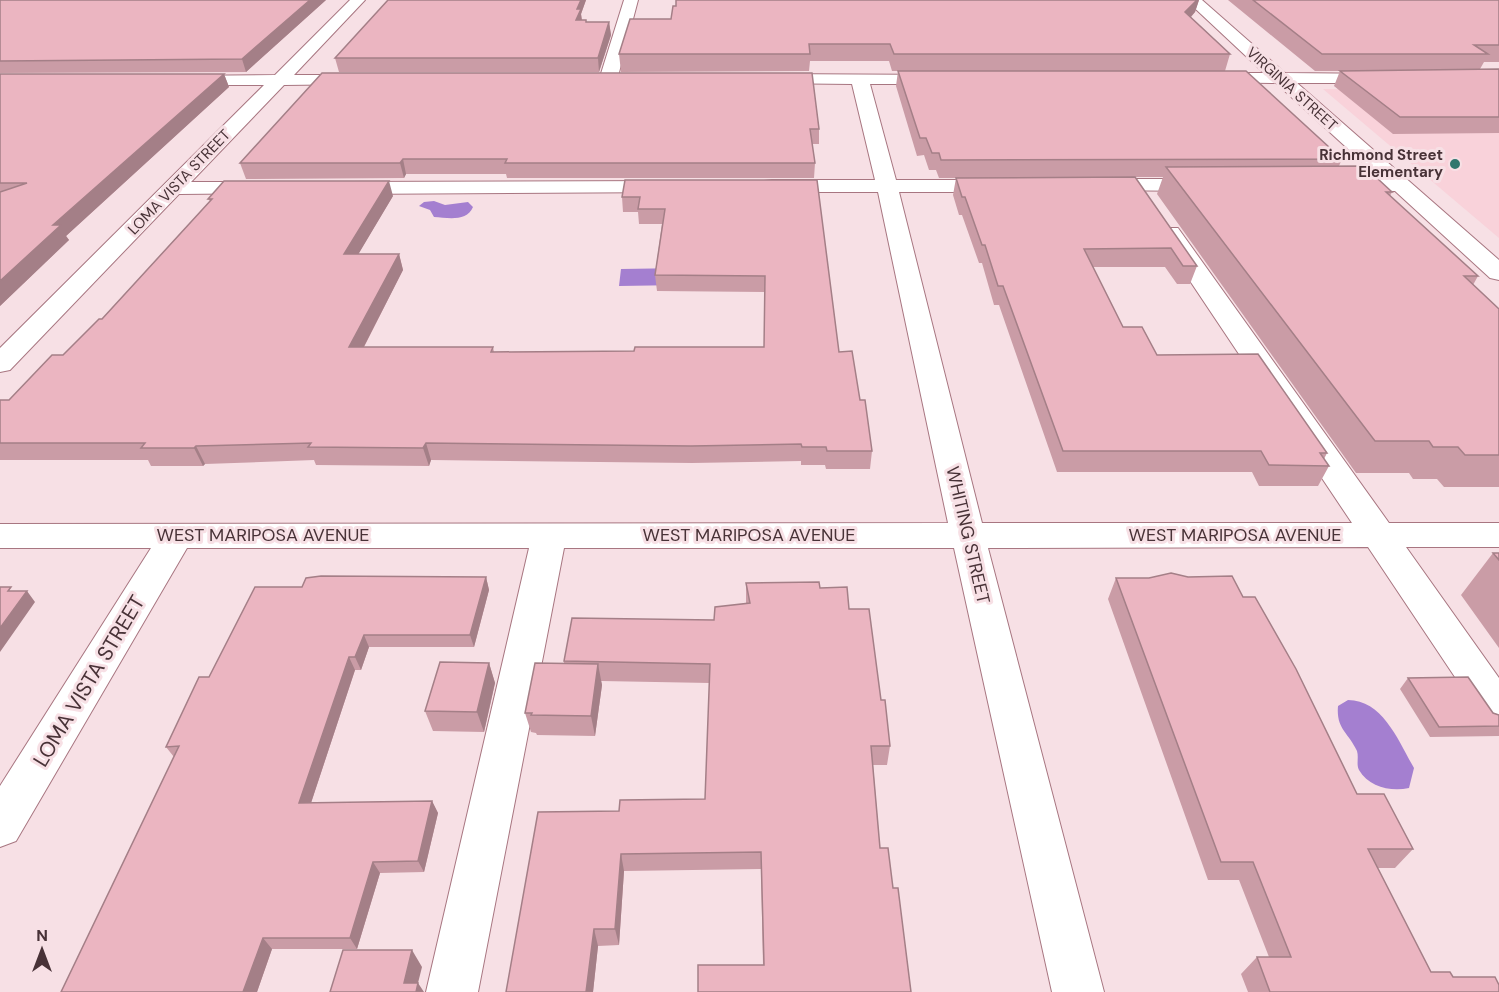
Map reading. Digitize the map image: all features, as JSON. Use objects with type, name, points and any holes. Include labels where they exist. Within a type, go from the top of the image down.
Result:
[{"type":"street","name":"LOMA VISTA STREET","points":[[0,364],[357,0]]},
{"type":"street","points":[[631,0],[602,80],[632,80]]},
{"type":"street","name":"VIRGINIA STREET","points":[[1193,0],[1499,273]]},
{"type":"street","points":[[1186,78],[1395,78]]},
{"type":"street","points":[[752,79],[965,79]]},
{"type":"street","name":"WHITING STREET","points":[[860,79],[1078,992]]},
{"type":"street","points":[[162,80],[372,80]]},
{"type":"street","points":[[1137,185],[1499,710]]},
{"type":"street","points":[[1078,186],[1221,185]]},
{"type":"street","points":[[1317,185],[1401,185]]},
{"type":"street","points":[[756,186],[1018,186]]},
{"type":"street","points":[[328,188],[685,187]]},
{"type":"street","points":[[173,188],[280,188]]},
{"type":"street","name":"LOMA VISTA STREET","points":[[0,826],[177,535]]},
{"type":"street","points":[[452,992],[549,535]]},
{"type":"street","name":"WEST MARIPOSA AVENUE","points":[[0,536],[1499,535]]},
{"type":"shaded area","name":"Richmond Street Elementary","points":[[1323,89],[1499,89],[1499,238]]},
{"type":"shaded area","points":[[434,201],[445,205],[468,202],[473,207],[462,217],[434,217],[430,210],[419,206],[424,202]]},
{"type":"shaded area","points":[[684,268],[682,285],[619,286],[621,269]]},
{"type":"shaded area","points":[[1348,700],[1371,707],[1396,735],[1414,768],[1409,788],[1388,789],[1368,781],[1363,776],[1359,770],[1357,751],[1339,720],[1338,706]]},
{"type":"building","points":[[0,0],[310,0],[242,59],[0,61]]},
{"type":"building","points":[[388,0],[581,0],[577,9],[581,9],[576,20],[609,22],[598,58],[335,58]]},
{"type":"building","points":[[676,0],[1197,0],[1185,12],[1230,54],[894,54],[890,44],[809,44],[810,54],[619,54],[630,19],[671,19]]},
{"type":"building","points":[[1253,0],[1499,0],[1499,45],[1474,45],[1488,54],[1322,54]]},
{"type":"building","points":[[1499,69],[1499,117],[1400,117],[1340,71]]},
{"type":"building","points":[[898,71],[1246,71],[1342,159],[941,160],[939,153],[932,153],[926,138],[920,138]]},
{"type":"building","points":[[322,73],[812,73],[819,129],[810,129],[815,163],[505,163],[507,159],[403,159],[400,163],[240,163]]},
{"type":"building","points":[[0,74],[224,74],[53,225],[61,225],[0,281],[0,192],[27,183],[0,183]]},
{"type":"building","points":[[1364,166],[1392,192],[1386,192],[1478,276],[1464,276],[1499,309],[1499,455],[1465,455],[1458,447],[1433,447],[1429,441],[1375,441],[1166,167]]},
{"type":"building","points":[[1135,177],[1197,266],[1183,266],[1171,248],[1084,249],[1123,327],[1142,327],[1157,355],[1258,354],[1327,453],[1320,453],[1329,466],[1269,465],[1261,451],[1063,451],[1003,286],[998,286],[985,245],[982,245],[956,178]]},
{"type":"building","points":[[625,180],[817,180],[839,352],[852,351],[860,400],[865,400],[872,451],[827,451],[826,447],[802,447],[801,444],[691,446],[426,443],[423,448],[308,447],[311,443],[141,448],[145,443],[0,443],[0,400],[9,400],[52,355],[63,355],[99,319],[102,319],[212,199],[208,199],[224,181],[389,181],[344,254],[399,254],[349,347],[493,347],[491,352],[634,351],[635,347],[764,347],[765,276],[655,275],[665,209],[638,209],[640,197],[622,197]]},
{"type":"building","points":[[1171,573],[1188,577],[1232,576],[1243,597],[1255,597],[1296,669],[1357,794],[1384,794],[1413,849],[1368,849],[1431,972],[1450,972],[1453,977],[1495,977],[1499,985],[1499,992],[1270,992],[1257,957],[1291,957],[1253,862],[1221,862],[1116,578],[1149,578]]},
{"type":"building","points":[[321,576],[486,577],[470,635],[364,635],[355,657],[349,657],[299,803],[432,801],[418,861],[373,862],[350,938],[263,938],[243,992],[61,992],[179,746],[166,747],[199,677],[209,677],[255,587],[302,587],[306,578]]},
{"type":"building","points":[[819,582],[820,588],[847,587],[849,609],[869,609],[881,700],[885,700],[890,746],[871,746],[880,848],[888,848],[893,888],[898,888],[911,992],[698,992],[698,965],[764,965],[761,852],[621,854],[615,929],[594,929],[586,992],[506,992],[538,812],[619,811],[620,800],[705,799],[710,664],[564,661],[572,618],[714,620],[715,607],[750,603],[746,583]]},
{"type":"building","points":[[0,587],[11,587],[8,591],[27,591],[0,628]]},
{"type":"building","points":[[440,662],[489,663],[477,712],[425,711]]},
{"type":"building","points":[[535,663],[598,664],[591,716],[525,713]]},
{"type":"building","points":[[1468,677],[1493,713],[1499,715],[1499,726],[1439,727],[1408,678]]},
{"type":"building","points":[[343,950],[412,950],[404,983],[418,983],[416,992],[330,992]]},
{"type":"place","name":"Richmond Street Elementary","points":[[1455,164]]}]
